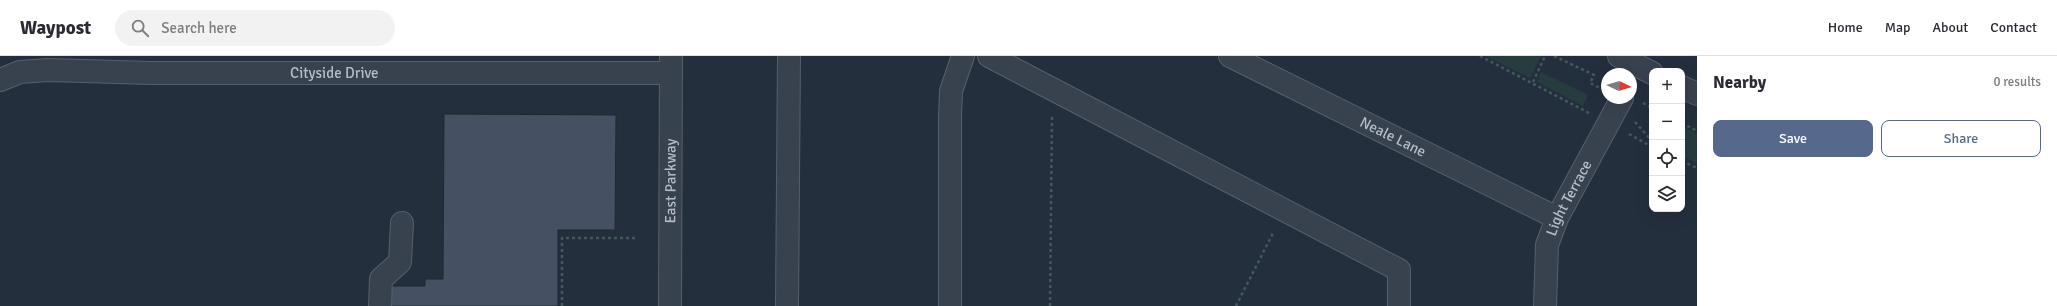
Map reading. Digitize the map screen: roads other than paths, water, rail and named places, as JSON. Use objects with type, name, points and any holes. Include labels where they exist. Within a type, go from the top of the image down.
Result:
[{"type":"street","points":[[787,306],[789,56]]},
{"type":"street","points":[[950,306],[951,91],[963,56]]},
{"type":"street","points":[[989,56],[1399,270],[1399,306]]},
{"type":"street","name":"Neale Lane","points":[[1230,56],[1557,218]]},
{"type":"street","points":[[1619,56],[1640,73]]},
{"type":"street","name":"Cityside Drive","points":[[0,80],[20,72],[151,64],[671,64]]},
{"type":"street","name":"East Parkway","points":[[670,306],[671,64]]},
{"type":"street","points":[[1685,88],[1697,94]]},
{"type":"street","name":"Light Terrace","points":[[1545,306],[1547,245],[1557,218],[1619,104]]},
{"type":"street","points":[[380,306],[381,279],[400,262],[402,223]]}]
